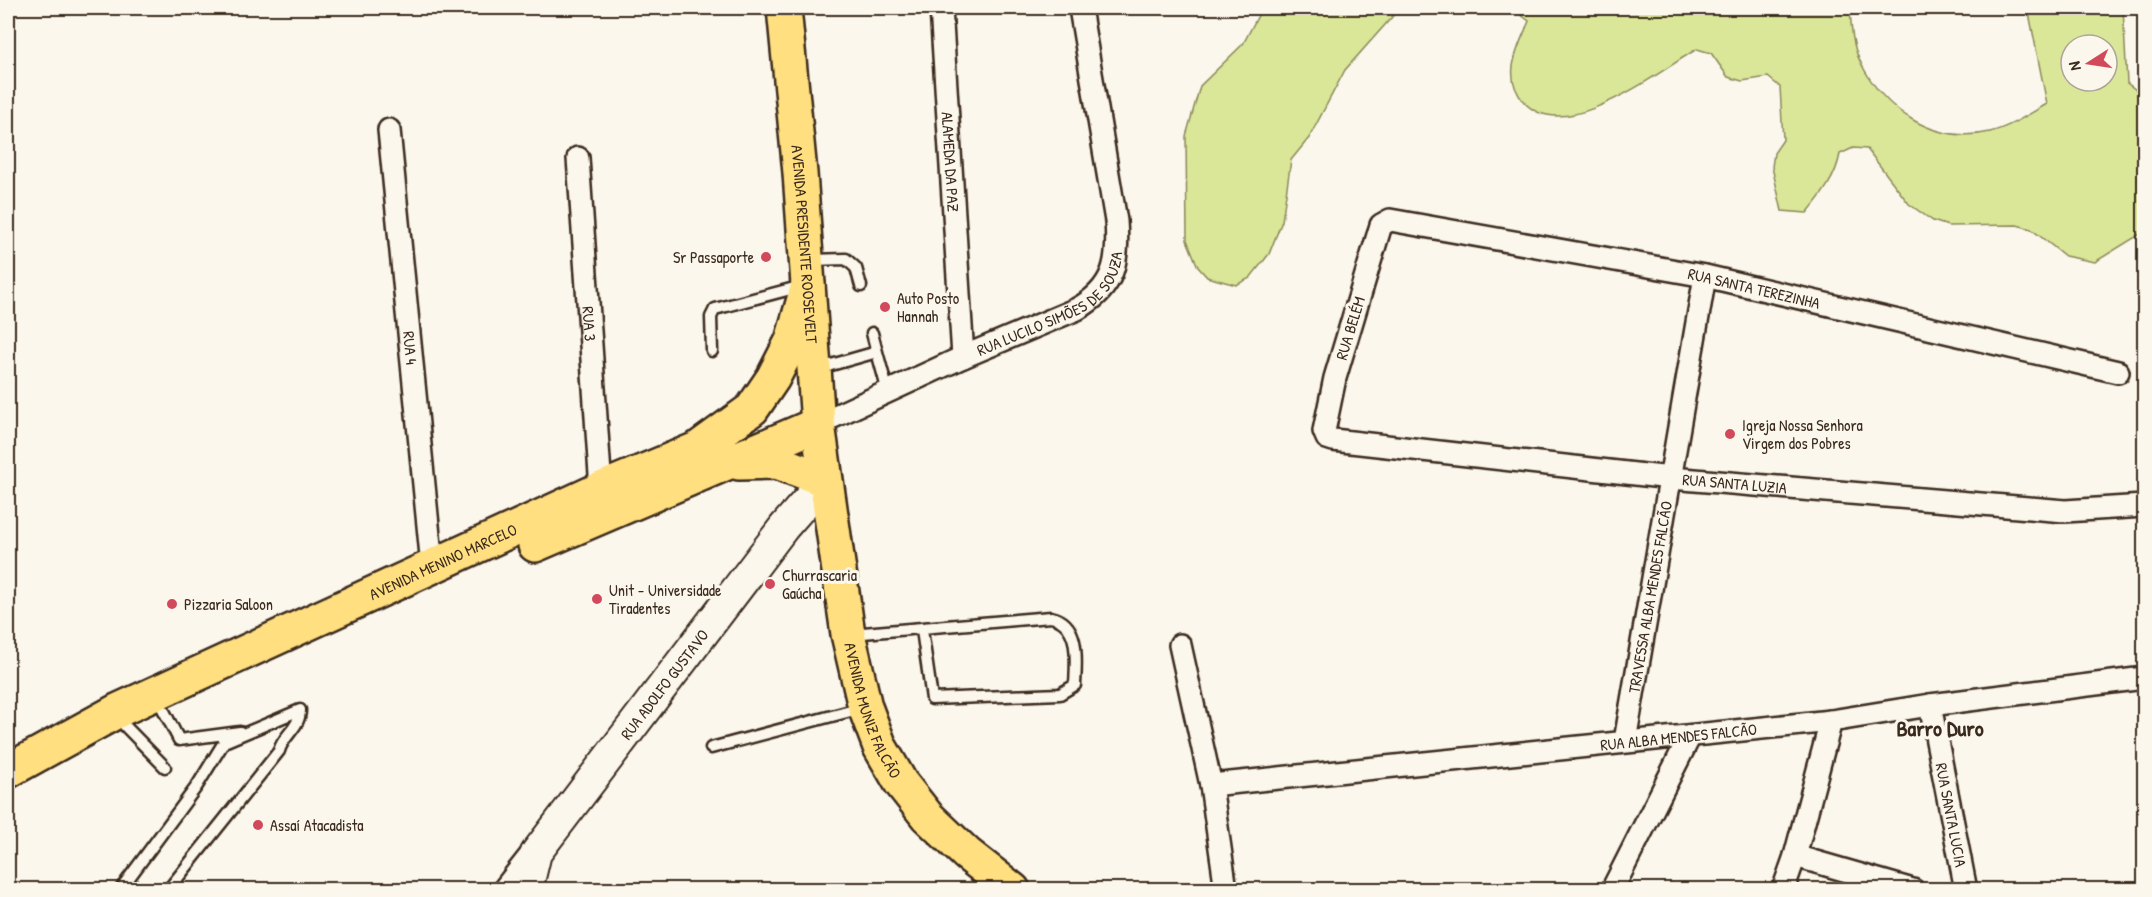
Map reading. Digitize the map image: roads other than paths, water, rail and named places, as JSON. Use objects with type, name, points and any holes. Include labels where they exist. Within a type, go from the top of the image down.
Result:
[{"type":"main road","name":"AVENIDA PRESIDENTE ROOSEVELT","points":[[784,8],[818,424],[825,480]]},
{"type":"main road","name":"AVENIDA MENINO MARCELO","points":[[8,771],[119,710],[601,489],[697,449],[752,409],[773,378],[792,341],[807,273]]},
{"type":"main road","name":"AVENIDA MENINO MARCELO","points":[[8,792],[102,736],[220,681],[818,424]]},
{"type":"main road","points":[[716,466],[747,462],[777,462],[825,480]]},
{"type":"main road","name":"AVENIDA MUNIZ FALCÃO","points":[[825,480],[848,634],[865,707],[880,747],[901,783],[927,816],[1006,889]]},
{"type":"main road","name":"RUA ADOLFO GUSTAVO","points":[[536,853],[784,526],[825,480]]},
{"type":"main road","points":[[527,890],[536,853]]},
{"type":"street","name":"ALAMEDA DA PAZ","points":[[941,8],[963,357]]},
{"type":"street","name":"RUA LUCILO SIMÕES DE SOUZA","points":[[818,424],[1092,300],[1111,276],[1118,249],[1116,221],[1080,8]]},
{"type":"street","name":"RUA 4","points":[[389,130],[432,566]]},
{"type":"street","name":"RUA 3","points":[[578,158],[601,489]]},
{"type":"street","name":"RUA SANTA TEREZINHA","points":[[1387,220],[1705,276],[2118,372]]},
{"type":"street","name":"RUA BELÉM","points":[[1328,438],[1324,431],[1335,378],[1381,225],[1387,220]]},
{"type":"street","name":"TRAVESSA ALBA MENDES FALCÃO","points":[[1625,741],[1705,276]]},
{"type":"street","name":"RUA SANTA LUZIA","points":[[1328,438],[1671,477],[2065,511],[2145,506]]},
{"type":"street","points":[[1180,645],[1211,785],[1226,890]]},
{"type":"street","name":"RUA ALBA MENDES FALCÃO","points":[[1211,785],[1831,721],[1930,705],[2145,678]]},
{"type":"street","name":"RUA SANTA LUCIA","points":[[1930,705],[1966,890]]},
{"type":"street","points":[[1783,890],[1795,856],[1831,721]]},
{"type":"street","points":[[1612,890],[1690,736]]},
{"type":"street","name":"RUA ADOLFO GUSTAVO","points":[[507,890],[536,853]]},
{"type":"street","points":[[1795,856],[1913,890]]},
{"type":"lane","points":[[712,351],[711,317],[715,309],[846,259],[856,268],[861,286]]},
{"type":"lane","points":[[872,333],[888,392]]},
{"type":"lane","points":[[814,370],[877,352]]},
{"type":"lane","points":[[848,634],[922,630],[1051,616],[1062,619],[1070,627],[1076,656],[1075,685],[1073,689],[1060,694],[932,699],[922,630]]},
{"type":"lane","points":[[711,748],[865,707]]},
{"type":"lane","points":[[163,709],[179,740],[250,731]]},
{"type":"lane","points":[[120,890],[197,786],[224,742],[300,710],[298,723],[280,745],[279,751],[168,890]]},
{"type":"lane","points":[[125,726],[165,767]]},
{"type":"place","name":"Sr Passaporte","points":[[766,257]]},
{"type":"place","name":"Auto Posto Hannah","points":[[885,307]]},
{"type":"place","name":"Igreja Nossa Senhora Virgem dos Pobres","points":[[1730,434]]},
{"type":"place","name":"Churrascaria Gaúcha","points":[[770,584]]},
{"type":"place","name":"Unit - Universidade Tiradentes","points":[[597,599]]},
{"type":"place","name":"Pizzaria Saloon","points":[[172,604]]},
{"type":"place","name":"Assaí Atacadista","points":[[258,825]]},
{"type":"district","name":"Barro Duro","points":[[1940,728]]}]
